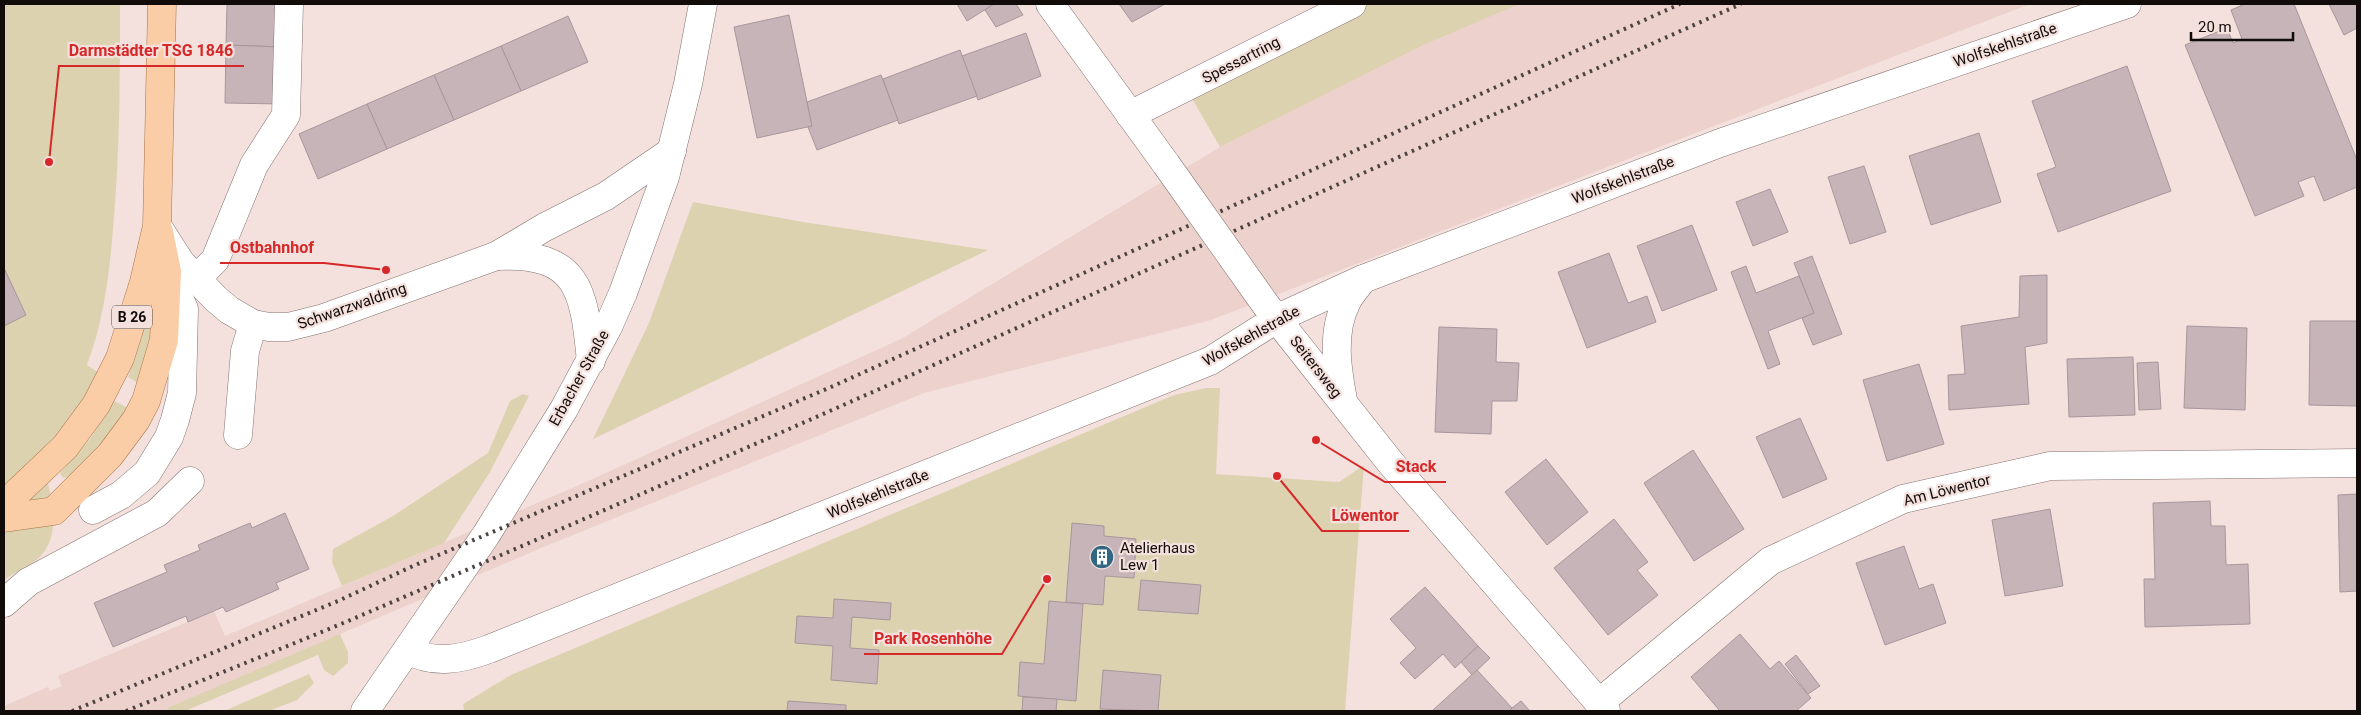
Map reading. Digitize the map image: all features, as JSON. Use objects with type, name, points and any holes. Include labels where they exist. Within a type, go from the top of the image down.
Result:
[{"type":"main road","name":"B 26","points":[[4,505],[65,447],[96,405],[120,358],[144,282],[157,226],[162,4]]},
{"type":"main road","name":"B 26","points":[[54,511],[110,455],[136,420],[146,402],[164,340],[168,272],[157,226]]},
{"type":"main road","points":[[4,518],[54,511]]},
{"type":"street","points":[[196,279],[215,260],[254,165],[286,115],[289,4]]},
{"type":"street","name":"Erbacher Straße","points":[[365,711],[486,535],[564,409],[591,361],[623,293],[662,186],[688,84],[703,4]]},
{"type":"street","name":"Seitersweg","points":[[1050,4],[1273,313],[1390,462],[1602,707]]},
{"type":"street","name":"Spessartring","points":[[1130,115],[1320,12],[1352,4]]},
{"type":"street","name":"Wolfskehlstraße","points":[[408,650],[421,657],[433,659],[463,657],[489,649],[1210,361],[1273,313],[1364,280],[1720,143],[2127,4]]},
{"type":"street","name":"Schwarzwaldring","points":[[157,226],[181,263],[216,299],[253,324],[269,327],[288,327],[333,315],[496,256],[545,227],[606,196],[672,151]]},
{"type":"street","name":"Schwarzwaldring","points":[[496,256],[529,256],[557,265],[566,272],[576,285],[582,300],[591,361]]},
{"type":"street","points":[[93,510],[121,495],[147,473],[168,437],[175,420],[182,393],[184,309],[168,272]]},
{"type":"street","points":[[1343,402],[1336,343],[1340,321],[1347,300],[1364,280]]},
{"type":"street","points":[[238,435],[245,351],[253,324]]},
{"type":"street","name":"Am Löwentor","points":[[1602,707],[1770,562],[1903,499],[2050,466],[2357,463]]},
{"type":"street","points":[[4,603],[28,582],[157,513],[190,480]]},
{"type":"street","points":[[54,511],[72,514],[128,503],[147,507],[157,513]]},
{"type":"shaded area","points":[[4,4],[120,4],[120,84],[116,190],[108,274],[98,329],[87,365],[110,380],[44,467],[50,490],[53,514],[51,536],[47,547],[37,560],[4,580]]},
{"type":"shaded area","points":[[1352,4],[1519,4],[1423,45],[1220,147],[1186,88]]},
{"type":"shaded area","points":[[1504,4],[2030,4],[1211,320],[924,393],[541,548],[168,708],[169,711],[4,711],[4,706],[48,687],[50,691],[62,686],[58,676],[214,611],[225,636],[577,486],[901,339],[1220,147]]},
{"type":"shaded area","points":[[693,202],[803,222],[988,250],[593,439],[649,323]]},
{"type":"shaded area","points":[[151,308],[155,309],[155,315],[141,385],[128,377]]},
{"type":"shaded area","points":[[1206,388],[1220,388],[1216,474],[1339,482],[1364,465],[1345,711],[464,711],[463,704],[511,675],[1174,395]]},
{"type":"shaded area","points":[[523,394],[529,396],[490,472],[444,543],[342,586],[332,562],[333,549],[393,516],[488,453],[510,401]]},
{"type":"shaded area","points":[[114,401],[128,408],[115,431],[69,477],[63,478],[60,473],[90,439]]},
{"type":"shaded area","points":[[340,634],[348,652],[348,663],[333,676],[324,670],[318,655],[185,711],[169,711],[167,708]]},
{"type":"shaded area","points":[[309,674],[314,683],[297,700],[269,711],[224,711]]},
{"type":"building","points":[[227,4],[283,4],[282,47],[226,45]]},
{"type":"building","points":[[957,4],[994,4],[967,21]]},
{"type":"building","points":[[994,4],[1016,4],[1023,15],[996,27],[985,10]]},
{"type":"building","points":[[1119,4],[1165,4],[1132,22]]},
{"type":"building","points":[[2245,4],[2294,4],[2357,160],[2357,187],[2324,201],[2314,176],[2298,182],[2304,196],[2255,216],[2185,45],[2227,28],[2233,43],[2242,39],[2231,10]]},
{"type":"building","points":[[2329,4],[2357,4],[2357,28],[2344,35]]},
{"type":"building","points":[[789,15],[812,126],[757,138],[734,27]]},
{"type":"building","points":[[568,16],[588,62],[521,91],[501,46]]},
{"type":"building","points":[[1026,33],[1041,76],[978,100],[962,56]]},
{"type":"building","points":[[226,45],[282,47],[281,104],[225,103]]},
{"type":"building","points":[[501,46],[521,91],[454,120],[434,75]]},
{"type":"building","points":[[960,50],[977,96],[899,124],[883,79]]},
{"type":"building","points":[[2127,66],[2171,191],[2058,232],[2037,174],[2056,167],[2032,101]]},
{"type":"building","points":[[434,75],[454,120],[387,149],[367,104]]},
{"type":"building","points":[[881,75],[898,120],[817,150],[808,127],[812,126],[807,102]]},
{"type":"building","points":[[367,104],[387,149],[318,179],[299,134]]},
{"type":"building","points":[[1979,133],[2001,202],[1931,225],[1909,156]]},
{"type":"building","points":[[1864,166],[1886,232],[1850,244],[1828,177]]},
{"type":"building","points":[[1770,189],[1788,232],[1753,246],[1736,202]]},
{"type":"building","points":[[1692,225],[1717,290],[1662,311],[1637,246]]},
{"type":"building","points":[[1609,253],[1628,303],[1647,296],[1656,322],[1587,348],[1558,272]]},
{"type":"building","points":[[1812,256],[1842,334],[1813,345],[1802,318],[1814,313],[1794,263]]},
{"type":"building","points":[[1746,266],[1756,293],[1799,276],[1814,313],[1768,331],[1780,364],[1768,369],[1731,272]]},
{"type":"building","points":[[4,268],[26,315],[4,326]]},
{"type":"building","points":[[2047,275],[2047,343],[2025,347],[2029,404],[1949,410],[1948,375],[1965,374],[1961,326],[2019,317],[2020,276]]},
{"type":"building","points":[[2310,321],[2357,321],[2357,406],[2309,405]]},
{"type":"building","points":[[2187,326],[2247,328],[2245,410],[2184,408]]},
{"type":"building","points":[[1439,327],[1497,329],[1496,362],[1519,363],[1517,401],[1492,401],[1491,434],[1435,432]]},
{"type":"building","points":[[2133,357],[2135,415],[2069,417],[2067,359]]},
{"type":"building","points":[[2158,362],[2161,409],[2139,410],[2137,363]]},
{"type":"building","points":[[1919,364],[1944,444],[1887,461],[1863,380]]},
{"type":"building","points":[[1800,418],[1827,479],[1783,498],[1756,437]]},
{"type":"building","points":[[1693,450],[1744,529],[1694,561],[1644,483]]},
{"type":"building","points":[[1546,459],[1588,512],[1547,545],[1505,492]]},
{"type":"building","points":[[2357,494],[2357,591],[2340,592],[2338,495]]},
{"type":"building","points":[[2210,501],[2211,526],[2225,526],[2226,565],[2248,564],[2250,624],[2145,627],[2144,579],[2155,579],[2153,503]]},
{"type":"building","points":[[2050,509],[2063,586],[2005,596],[1992,520]]},
{"type":"building","points":[[285,513],[309,569],[276,583],[279,589],[226,612],[223,607],[188,622],[186,616],[113,647],[94,603],[167,572],[164,565],[200,550],[198,545],[250,523],[252,528]]},
{"type":"building","points":[[1614,519],[1648,562],[1637,570],[1658,595],[1608,635],[1554,568]]},
{"type":"building","name":"Atelierhaus Lew 1","points":[[1072,523],[1104,526],[1104,536],[1136,539],[1134,578],[1105,576],[1103,605],[1066,602]]},
{"type":"building","points":[[1904,546],[1919,589],[1933,584],[1946,623],[1885,645],[1856,563]]},
{"type":"building","points":[[1141,580],[1201,585],[1198,614],[1138,610]]},
{"type":"building","points":[[1425,587],[1478,646],[1455,668],[1443,654],[1415,679],[1400,663],[1416,648],[1390,619]]},
{"type":"building","points":[[834,599],[891,603],[890,620],[852,617],[850,648],[879,650],[877,684],[831,680],[833,646],[795,643],[797,616],[833,618]]},
{"type":"building","points":[[1049,601],[1083,604],[1076,701],[1018,696],[1020,662],[1044,664]]},
{"type":"building","points":[[1740,634],[1770,669],[1779,661],[1811,698],[1796,711],[1720,711],[1691,677]]},
{"type":"building","points":[[1478,646],[1490,658],[1472,675],[1461,662]]},
{"type":"building","points":[[1796,655],[1820,686],[1808,694],[1785,664]]},
{"type":"building","points":[[1103,670],[1161,675],[1158,711],[1100,709]]},
{"type":"building","points":[[1477,670],[1512,708],[1509,711],[1432,711]]},
{"type":"building","points":[[1023,697],[1057,699],[1056,711],[1022,711]]},
{"type":"building","points":[[788,701],[846,705],[846,711],[787,711]]},
{"type":"building","points":[[1521,701],[1530,711],[1509,711],[1512,708]]},
{"type":"railway","points":[[72,711],[338,601],[413,566],[831,387],[1680,4]]},
{"type":"railway","points":[[126,711],[348,621],[523,546],[1046,315],[1741,4]]},
{"type":"place","name":"Darmstädter TSG 1846","points":[[49,162]]},
{"type":"place","name":"Ostbahnhof","points":[[386,270]]},
{"type":"place","name":"Stack","points":[[1316,440]]},
{"type":"place","name":"Löwentor","points":[[1277,476]]},
{"type":"place","name":"Atelierhaus Lew 1","points":[[1102,557]]},
{"type":"place","name":"Park Rosenhöhe","points":[[1047,579]]}]
